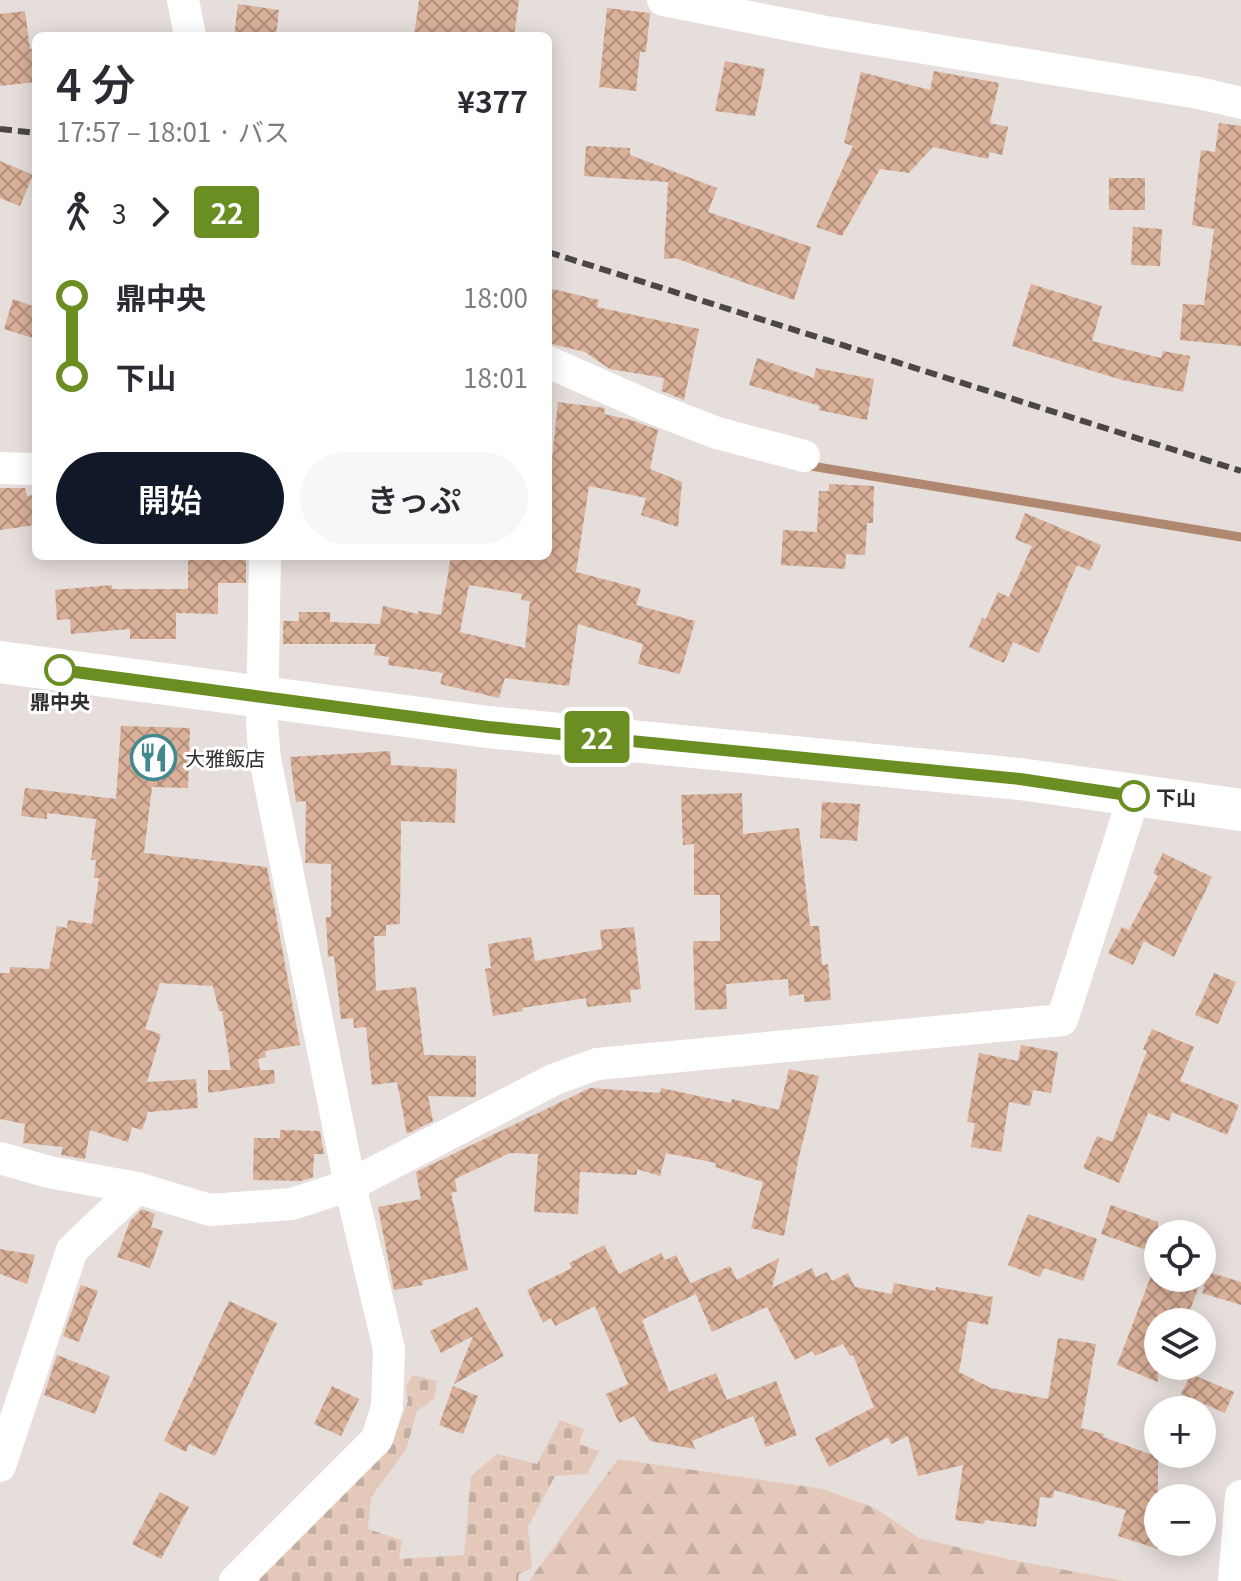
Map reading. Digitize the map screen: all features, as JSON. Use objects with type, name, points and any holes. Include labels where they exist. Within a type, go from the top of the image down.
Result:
[{"type":"main road","points":[[0,662],[488,727],[1020,779],[1241,810]]},
{"type":"street","points":[[183,0],[189,32]]},
{"type":"street","points":[[663,0],[826,32],[1199,93],[1241,103]]},
{"type":"street","points":[[552,364],[717,433],[804,456]]},
{"type":"street","points":[[0,468],[32,469]]},
{"type":"street","points":[[235,1581],[377,1439],[387,1407],[389,1349],[350,1185],[265,759],[265,560]]},
{"type":"street","points":[[0,1158],[49,1172],[137,1188],[210,1210],[292,1204],[350,1185],[555,1079],[597,1064],[1062,1020],[1134,796]]},
{"type":"street","points":[[0,1466],[72,1250],[137,1188]]},
{"type":"street","points":[[1234,1581],[1241,1496]]},
{"type":"green space","points":[[412,1375],[437,1381],[434,1399],[417,1411],[406,1450],[371,1497],[368,1529],[402,1540],[399,1559],[464,1555],[471,1476],[497,1454],[537,1464],[560,1420],[584,1429],[579,1444],[599,1451],[587,1474],[555,1476],[528,1527],[532,1568],[519,1574],[518,1581],[259,1581],[260,1572],[395,1435],[408,1401],[406,1387]]},
{"type":"green space","points":[[618,1459],[823,1489],[875,1508],[919,1538],[1012,1560],[1124,1581],[529,1581]]},
{"type":"building","points":[[419,0],[519,0],[515,32],[415,32]]},
{"type":"building","points":[[238,4],[279,10],[276,32],[234,32]]},
{"type":"building","points":[[607,8],[650,13],[646,52],[640,52],[636,91],[599,87]]},
{"type":"building","points":[[25,11],[32,49],[32,82],[0,86],[0,14]]},
{"type":"building","points":[[725,61],[765,69],[755,116],[715,111]]},
{"type":"building","points":[[934,71],[999,83],[990,123],[1008,127],[1002,155],[990,152],[988,159],[933,147],[909,173],[880,169],[842,236],[816,227],[853,146],[844,143],[861,72],[930,90]]},
{"type":"building","points":[[1219,123],[1241,126],[1241,346],[1180,340],[1183,304],[1204,305],[1214,229],[1192,225],[1201,150],[1215,152]]},
{"type":"building","points":[[586,146],[630,148],[630,155],[717,188],[708,212],[811,247],[794,300],[675,258],[664,259],[668,182],[584,176]]},
{"type":"building","points":[[0,161],[32,175],[20,206],[0,198]]},
{"type":"building","points":[[1109,178],[1145,178],[1145,210],[1109,210]]},
{"type":"building","points":[[1133,227],[1162,229],[1160,266],[1131,265]]},
{"type":"building","points":[[1031,284],[1102,306],[1092,341],[1161,358],[1163,351],[1190,356],[1183,392],[1122,380],[1012,346]]},
{"type":"building","points":[[552,289],[599,300],[597,307],[699,329],[684,400],[662,391],[664,378],[610,369],[585,352],[552,344]]},
{"type":"building","points":[[13,299],[32,306],[32,338],[4,329]]},
{"type":"building","points":[[757,358],[814,378],[816,368],[874,379],[867,420],[819,410],[820,406],[749,385]]},
{"type":"building","points":[[558,402],[605,408],[604,414],[658,430],[650,469],[682,482],[678,527],[641,515],[646,498],[589,486],[576,572],[641,589],[636,605],[695,621],[680,674],[638,664],[643,644],[578,624],[569,686],[505,678],[499,698],[440,684],[443,673],[388,665],[389,657],[374,655],[376,644],[283,644],[283,621],[299,621],[299,612],[330,612],[330,622],[380,624],[383,606],[418,614],[418,611],[441,615],[450,560],[552,560],[552,460]],"holes":[[[469,585],[522,594],[521,600],[530,601],[525,648],[460,632]]]},
{"type":"building","points":[[829,484],[874,486],[873,523],[867,523],[865,555],[846,554],[845,569],[781,565],[783,530],[817,532],[819,491],[829,491]]},
{"type":"building","points":[[0,488],[25,488],[27,496],[32,495],[32,526],[0,530]]},
{"type":"building","points":[[1025,513],[1101,545],[1090,571],[1077,565],[1039,653],[1013,642],[1004,663],[969,647],[998,592],[1009,597],[1032,546],[1015,539]]},
{"type":"building","points":[[188,560],[246,560],[246,583],[218,583],[218,614],[176,613],[176,639],[130,639],[130,629],[71,634],[70,619],[57,620],[55,590],[112,585],[112,589],[188,589]]},
{"type":"building","points":[[121,726],[190,728],[188,788],[152,787],[144,853],[267,867],[300,1045],[265,1051],[266,1057],[258,1059],[260,1070],[274,1070],[275,1083],[208,1093],[208,1070],[231,1070],[222,1011],[219,1011],[213,986],[160,983],[145,1029],[161,1034],[147,1082],[196,1079],[198,1108],[148,1112],[142,1130],[132,1127],[128,1142],[90,1130],[85,1159],[61,1155],[63,1147],[23,1143],[25,1124],[0,1119],[0,973],[10,973],[10,967],[49,969],[57,926],[67,928],[68,920],[92,924],[99,878],[94,878],[96,860],[91,860],[96,819],[47,813],[47,819],[21,816],[25,788],[116,799]]},
{"type":"building","points":[[390,751],[391,765],[457,769],[455,823],[401,821],[400,924],[386,925],[386,936],[374,936],[376,991],[416,987],[424,1055],[476,1056],[476,1097],[428,1096],[433,1121],[407,1134],[397,1082],[372,1085],[366,1027],[354,1028],[353,1018],[341,1019],[334,956],[328,957],[326,917],[331,917],[331,864],[305,863],[306,801],[296,802],[290,757]]},
{"type":"building","points":[[742,793],[743,834],[799,828],[810,926],[819,926],[822,965],[828,964],[831,1000],[804,1002],[804,994],[789,996],[788,979],[726,984],[727,1009],[695,1010],[693,941],[720,941],[720,895],[694,895],[694,844],[683,845],[681,795]]},
{"type":"building","points":[[822,802],[860,804],[857,841],[820,838]]},
{"type":"building","points":[[1163,853],[1212,877],[1174,957],[1144,941],[1133,965],[1108,953],[1122,927],[1129,930],[1158,876],[1153,873]]},
{"type":"building","points":[[634,927],[641,989],[630,990],[631,1002],[587,1007],[586,998],[493,1016],[485,969],[491,968],[488,944],[531,937],[535,961],[602,949],[600,930]]},
{"type":"building","points":[[1214,973],[1236,982],[1218,1024],[1195,1015]]},
{"type":"building","points":[[1152,1029],[1194,1047],[1180,1081],[1239,1105],[1227,1135],[1172,1112],[1169,1121],[1148,1113],[1119,1183],[1083,1168],[1097,1136],[1112,1142],[1147,1051],[1143,1049]]},
{"type":"building","points":[[1021,1045],[1058,1052],[1051,1093],[1033,1090],[1030,1106],[1009,1102],[1001,1152],[971,1147],[975,1123],[967,1122],[979,1053],[1018,1061]]},
{"type":"building","points":[[789,1069],[819,1076],[784,1236],[751,1228],[763,1182],[715,1167],[716,1163],[666,1153],[660,1176],[637,1169],[637,1175],[580,1172],[578,1214],[534,1212],[538,1154],[510,1153],[455,1179],[457,1191],[451,1193],[468,1270],[422,1281],[423,1285],[394,1290],[378,1207],[421,1199],[416,1172],[590,1088],[660,1093],[661,1088],[779,1110]]},
{"type":"building","points":[[280,1130],[320,1131],[324,1154],[314,1154],[313,1177],[301,1181],[253,1180],[254,1138],[280,1138]]},
{"type":"building","points":[[1111,1205],[1152,1220],[1144,1220],[1144,1249],[1101,1234]]},
{"type":"building","points":[[142,1209],[155,1214],[151,1227],[163,1231],[150,1268],[117,1257],[130,1221]]},
{"type":"building","points":[[1028,1214],[1097,1239],[1083,1281],[1044,1268],[1040,1277],[1008,1265]]},
{"type":"building","points":[[604,1245],[619,1274],[661,1253],[665,1260],[676,1255],[696,1294],[642,1320],[669,1392],[716,1373],[727,1400],[776,1381],[797,1435],[766,1447],[753,1416],[692,1441],[695,1449],[650,1441],[634,1416],[619,1423],[606,1394],[628,1384],[595,1306],[555,1326],[551,1318],[543,1323],[527,1290],[572,1268],[569,1263]]},
{"type":"building","points":[[0,1249],[35,1255],[27,1284],[0,1274]]},
{"type":"building","points":[[779,1258],[772,1288],[812,1268],[816,1277],[827,1272],[832,1281],[848,1273],[855,1287],[892,1294],[894,1283],[993,1297],[988,1325],[968,1321],[959,1372],[991,1388],[1048,1399],[1058,1338],[1096,1344],[1081,1428],[1104,1434],[1103,1437],[1144,1452],[1144,1468],[1158,1468],[1158,1484],[1144,1484],[1144,1544],[1118,1536],[1126,1510],[1054,1490],[1053,1498],[1040,1497],[1036,1527],[985,1520],[984,1524],[955,1520],[963,1465],[918,1476],[908,1436],[891,1444],[888,1437],[829,1467],[815,1438],[874,1407],[853,1355],[850,1356],[843,1344],[815,1356],[812,1351],[795,1360],[767,1307],[712,1332],[691,1283],[730,1266],[737,1280]]},
{"type":"building","points":[[1216,1274],[1241,1282],[1241,1305],[1202,1293],[1216,1292]]},
{"type":"building","points":[[81,1285],[98,1291],[79,1342],[63,1336]]},
{"type":"building","points":[[1145,1292],[1197,1292],[1191,1308],[1144,1308],[1144,1376],[1117,1365]]},
{"type":"building","points":[[229,1301],[277,1323],[215,1456],[189,1444],[186,1452],[164,1441]]},
{"type":"building","points":[[477,1307],[504,1356],[454,1384],[473,1336],[441,1353],[430,1331]]},
{"type":"building","points":[[57,1355],[110,1376],[95,1414],[44,1395]]},
{"type":"building","points":[[1188,1380],[1205,1380],[1234,1392],[1225,1413],[1216,1409],[1216,1396],[1181,1394]]},
{"type":"building","points":[[332,1386],[359,1399],[341,1436],[314,1424]]},
{"type":"building","points":[[453,1386],[478,1396],[463,1434],[439,1425]]},
{"type":"building","points":[[160,1492],[189,1507],[161,1559],[132,1544]]},
{"type":"waterway","points":[[811,466],[1241,537]]},
{"type":"railway","points":[[0,129],[32,133]]},
{"type":"railway","points":[[552,253],[1241,471]]},
{"type":"bus line","name":"22","points":[[60,670],[488,727],[1020,779],[1134,796]]},
{"type":"place","name":"鼎中央","points":[[60,670]]},
{"type":"place","name":"大雅飯店","points":[[154,757]]},
{"type":"place","name":"下山","points":[[1134,796]]}]
